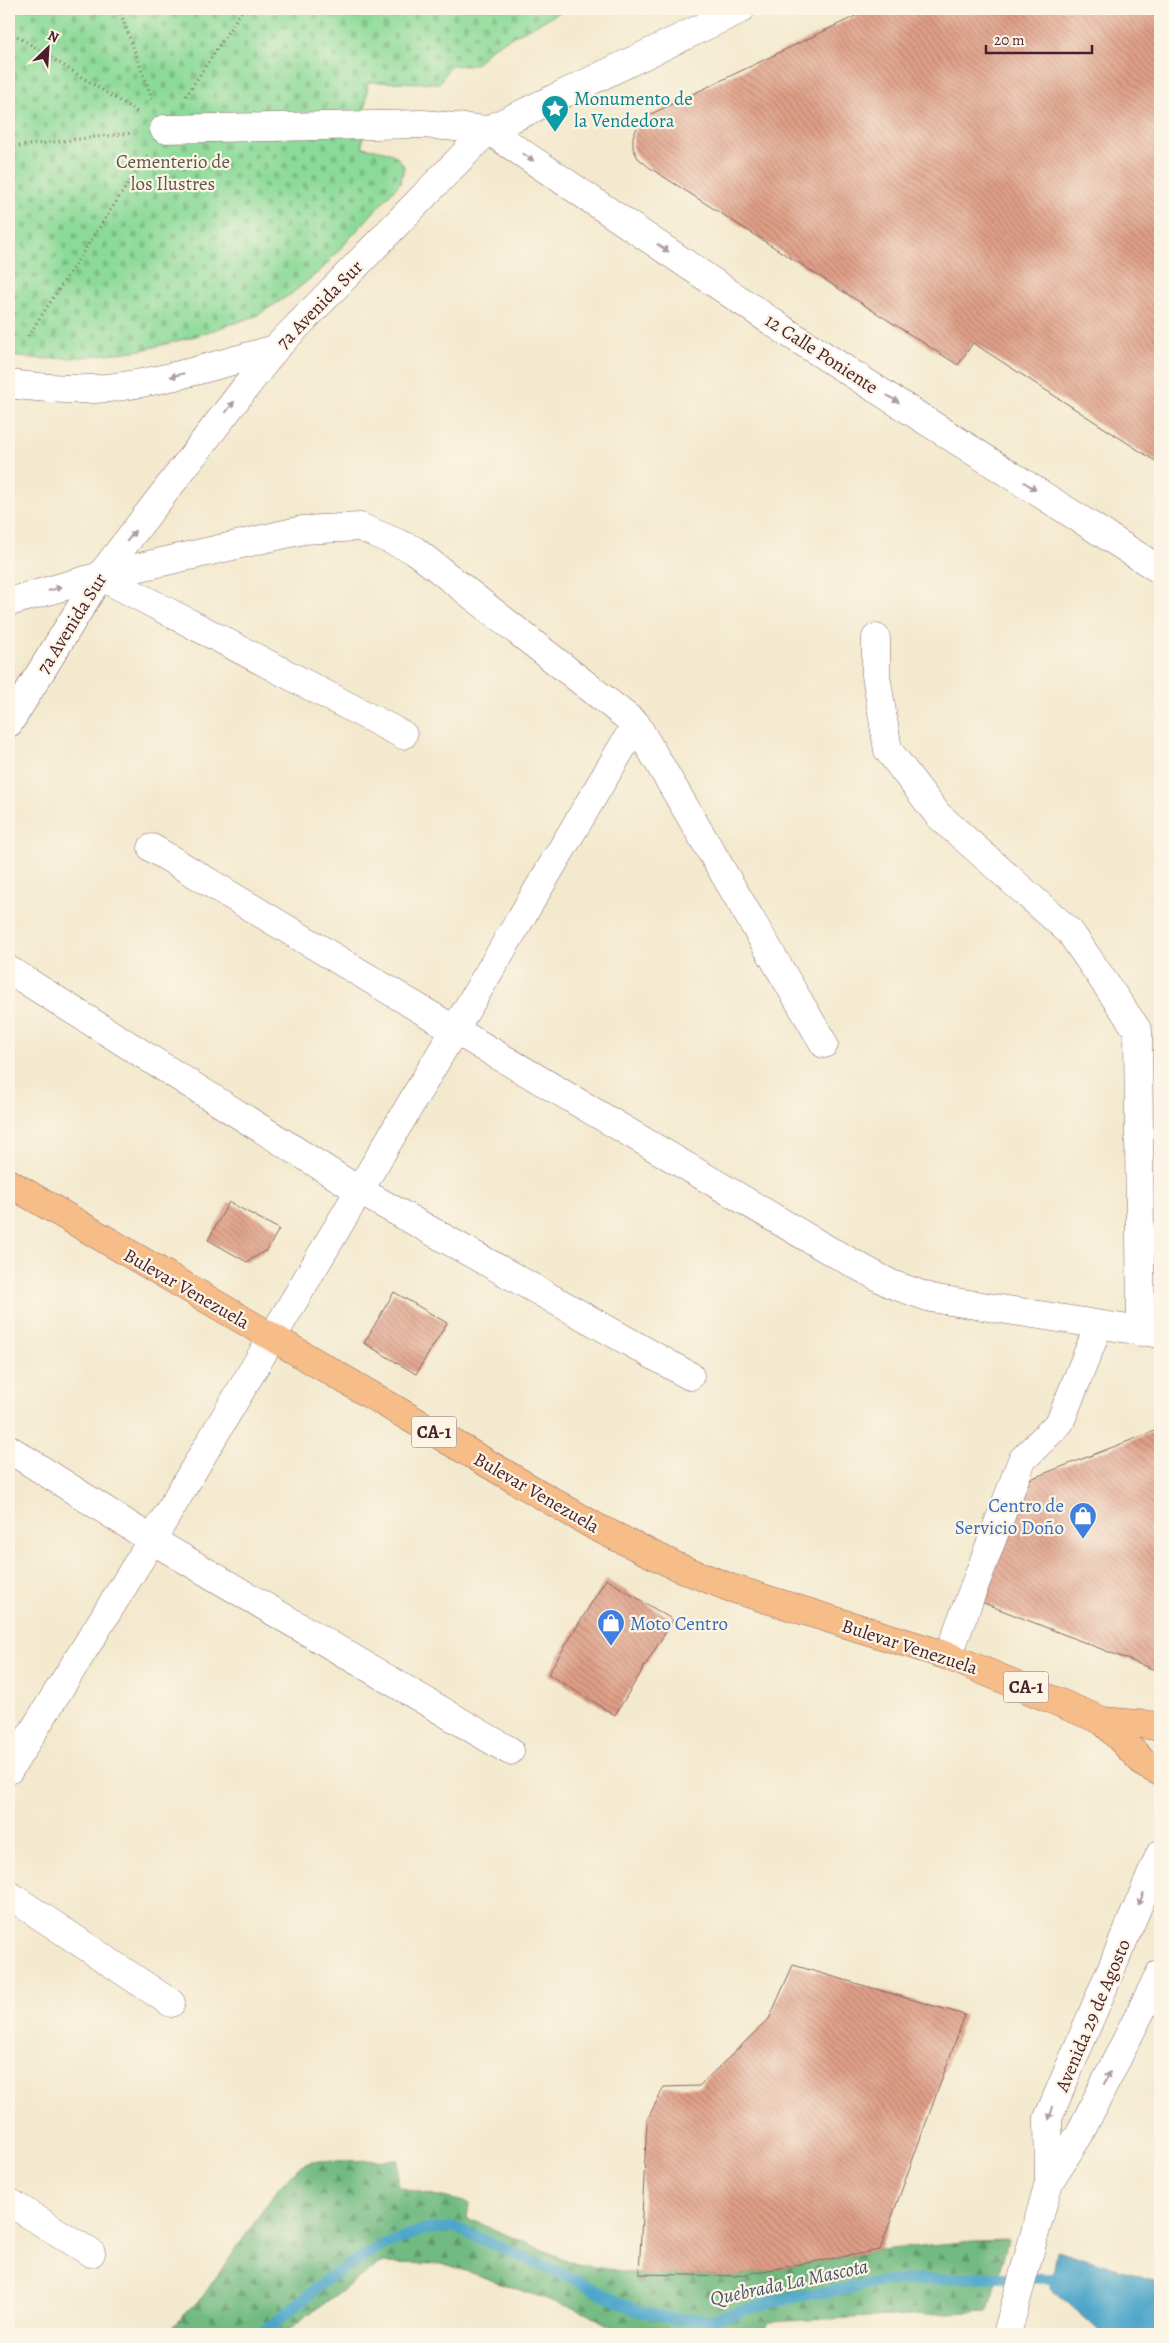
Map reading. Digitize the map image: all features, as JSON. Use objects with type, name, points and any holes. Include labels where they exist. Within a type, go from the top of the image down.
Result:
[{"type":"highway","name":"Bulevar Venezuela","points":[[9,1183],[596,1527],[678,1567],[731,1588],[948,1656],[1103,1721],[1160,1726]]},
{"type":"highway","name":"Bulevar Venezuela","points":[[1103,1721],[1146,1765],[1160,1772]]},
{"type":"street","name":"7a Avenida Sur","points":[[9,723],[100,576],[275,349],[488,130],[741,9]]},
{"type":"street","points":[[164,129],[423,124],[488,130]]},
{"type":"street","name":"12 Calle Poniente","points":[[488,130],[793,336],[1160,570]]},
{"type":"street","points":[[9,384],[38,388],[107,388],[162,379],[275,349]]},
{"type":"street","points":[[9,602],[100,576],[303,530],[360,527],[414,550],[636,724],[824,1044]]},
{"type":"street","points":[[100,576],[403,735]]},
{"type":"street","points":[[152,848],[455,1030],[825,1248],[891,1284],[931,1298],[1150,1333],[1138,1031],[1070,932],[938,814],[888,750],[876,675],[876,638]]},
{"type":"street","points":[[13,1752],[152,1540],[636,724]]},
{"type":"street","points":[[9,970],[360,1191],[690,1376]]},
{"type":"street","points":[[948,1656],[1022,1460],[1060,1422],[1099,1325]]},
{"type":"street","points":[[9,1449],[152,1540],[510,1751]]},
{"type":"street","name":"Avenida 29 de Agosto","points":[[1049,2182],[1048,2118],[1160,1854]]},
{"type":"street","points":[[9,1895],[171,2003]]},
{"type":"street","name":"Avenida 29 de Agosto","points":[[1007,2334],[1049,2182],[1079,2135],[1160,1973]]},
{"type":"street","points":[[9,2202],[91,2253]]},
{"type":"path","points":[[119,9],[164,129]]},
{"type":"path","points":[[28,336],[243,9]]},
{"type":"path","points":[[9,31],[164,129]]},
{"type":"path","points":[[9,148],[164,129]]},
{"type":"green space","name":"Cementerio de los Ilustres","points":[[9,9],[566,9],[491,48],[477,63],[468,66],[451,65],[439,83],[368,82],[362,147],[381,150],[392,154],[401,161],[404,167],[400,183],[321,270],[291,294],[256,316],[192,337],[142,350],[73,358],[40,359],[9,356]]},
{"type":"green space","points":[[398,2160],[398,2187],[469,2203],[467,2218],[576,2264],[639,2274],[735,2276],[880,2250],[973,2241],[1008,2240],[988,2311],[769,2322],[763,2334],[623,2334],[587,2313],[445,2264],[381,2263],[284,2334],[165,2334],[203,2296],[280,2186],[299,2167],[313,2161]]},
{"type":"water","points":[[1057,2250],[1160,2282],[1160,2334],[1103,2334],[1051,2288]]},
{"type":"building","points":[[870,9],[1160,9],[1160,464],[973,343],[958,365],[650,168],[638,158],[633,148],[633,136],[639,124],[647,116]]},
{"type":"building","points":[[229,1202],[279,1229],[268,1249],[247,1262],[208,1240]]},
{"type":"building","points":[[394,1292],[447,1323],[416,1374],[364,1343]]},
{"type":"building","name":"Centro de Servicio Doño","points":[[1160,1429],[1160,1672],[981,1602],[1030,1479]]},
{"type":"building","name":"Moto Centro","points":[[606,1579],[673,1620],[615,1715],[548,1674]]},
{"type":"building","points":[[793,1965],[965,2015],[880,2250],[735,2276],[639,2274],[647,2120],[664,2087],[699,2086],[769,2019]]},
{"type":"waterway","name":"Quebrada La Mascota","points":[[261,2334],[331,2276],[383,2245],[422,2230],[454,2227],[575,2280],[637,2311],[675,2319],[716,2319],[778,2300],[882,2282],[973,2277],[1067,2279]]},
{"type":"place","name":"Monumento de la Vendedora","points":[[555,133]]},
{"type":"place","name":"Centro de Servicio Doño","points":[[1083,1540]]},
{"type":"place","name":"Moto Centro","points":[[611,1647]]}]
